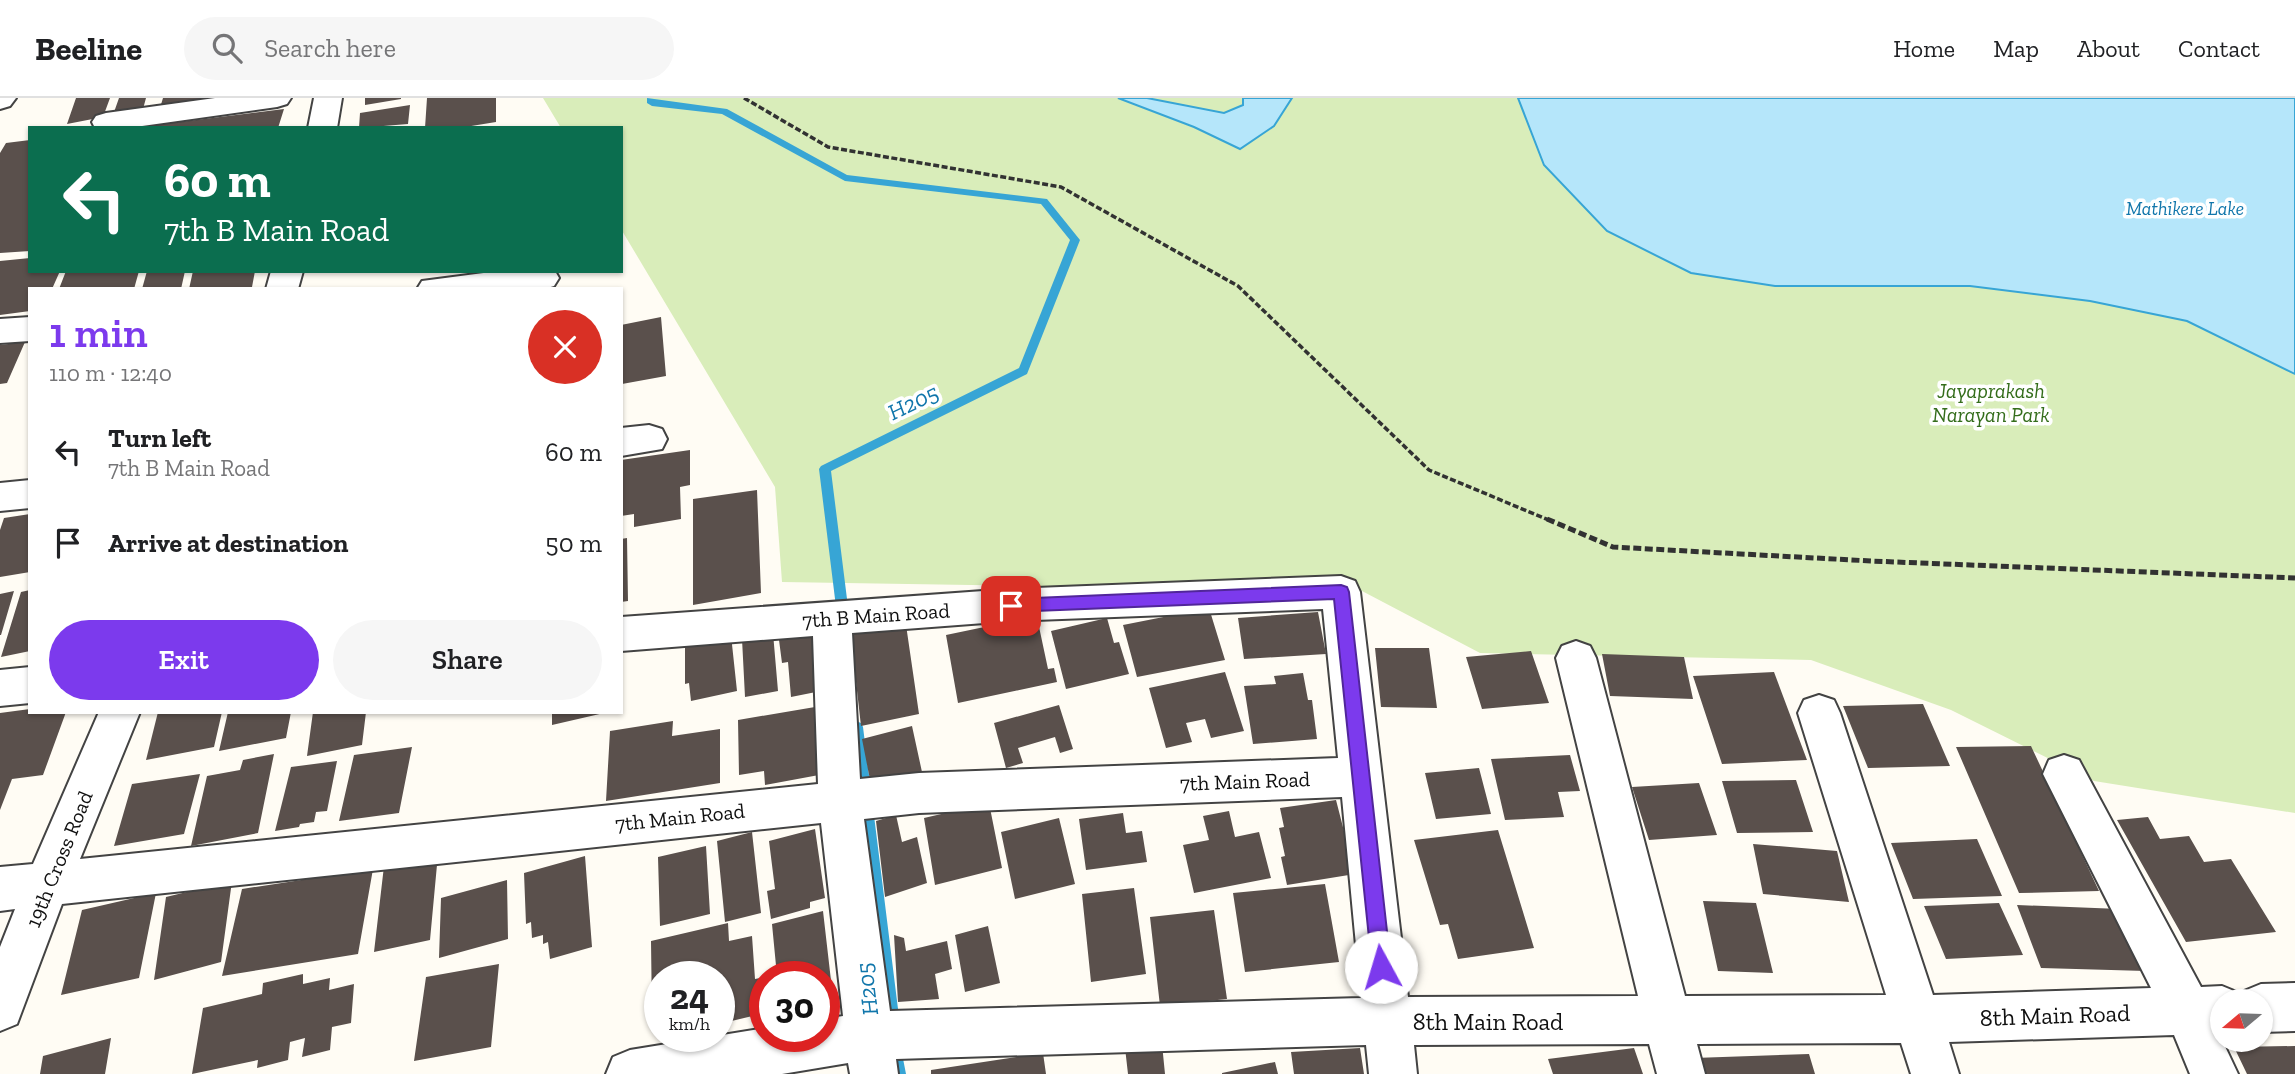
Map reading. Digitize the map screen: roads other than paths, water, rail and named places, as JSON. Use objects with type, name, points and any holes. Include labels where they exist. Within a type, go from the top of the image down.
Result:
[{"type":"street","points":[[106,122],[277,98]]},
{"type":"street","points":[[322,126],[328,98]]},
{"type":"street","points":[[453,287],[543,278]]},
{"type":"street","points":[[0,331],[28,329]]},
{"type":"street","points":[[0,496],[28,494]]},
{"type":"street","name":"7th B Main Road","points":[[623,634],[1011,606],[1341,592],[1361,777]]},
{"type":"street","points":[[841,617],[856,799],[886,1045]]},
{"type":"street","points":[[1576,658],[1681,1074]]},
{"type":"street","points":[[0,688],[28,685]]},
{"type":"street","points":[[1819,713],[1935,1074]]},
{"type":"street","name":"19th Cross Road","points":[[0,1007],[47,884],[119,714]]},
{"type":"street","points":[[2064,774],[2205,1010],[2214,1074]]},
{"type":"street","points":[[1361,777],[1393,1074]]},
{"type":"street","name":"7th Main Road","points":[[0,889],[919,793],[1361,777]]},
{"type":"street","points":[[2273,1008],[2295,1007]]},
{"type":"street","name":"8th Main Road","points":[[630,1074],[886,1045],[1387,1021],[1916,1019],[2205,1010]]},
{"type":"water","points":[[1118,98],[1147,98],[1224,113],[1243,105],[1243,98],[1292,98],[1274,126],[1240,149],[1194,127]]},
{"type":"water","name":"Mathikere Lake","points":[[1518,98],[2295,98],[2295,374],[2187,321],[2090,301],[1970,286],[1775,286],[1691,273],[1607,231],[1544,165]]},
{"type":"waterway","name":"H205","points":[[652,98],[652,103],[724,111],[845,178],[1044,201],[1075,240],[1023,371],[825,469],[843,615]]},
{"type":"waterway","name":"H205","points":[[856,727],[892,1025]]},
{"type":"waterway","name":"H205","points":[[894,1043],[898,1074]]},
{"type":"park label","name":"Jayaprakash Narayan Park","points":[[1991,402]]}]
